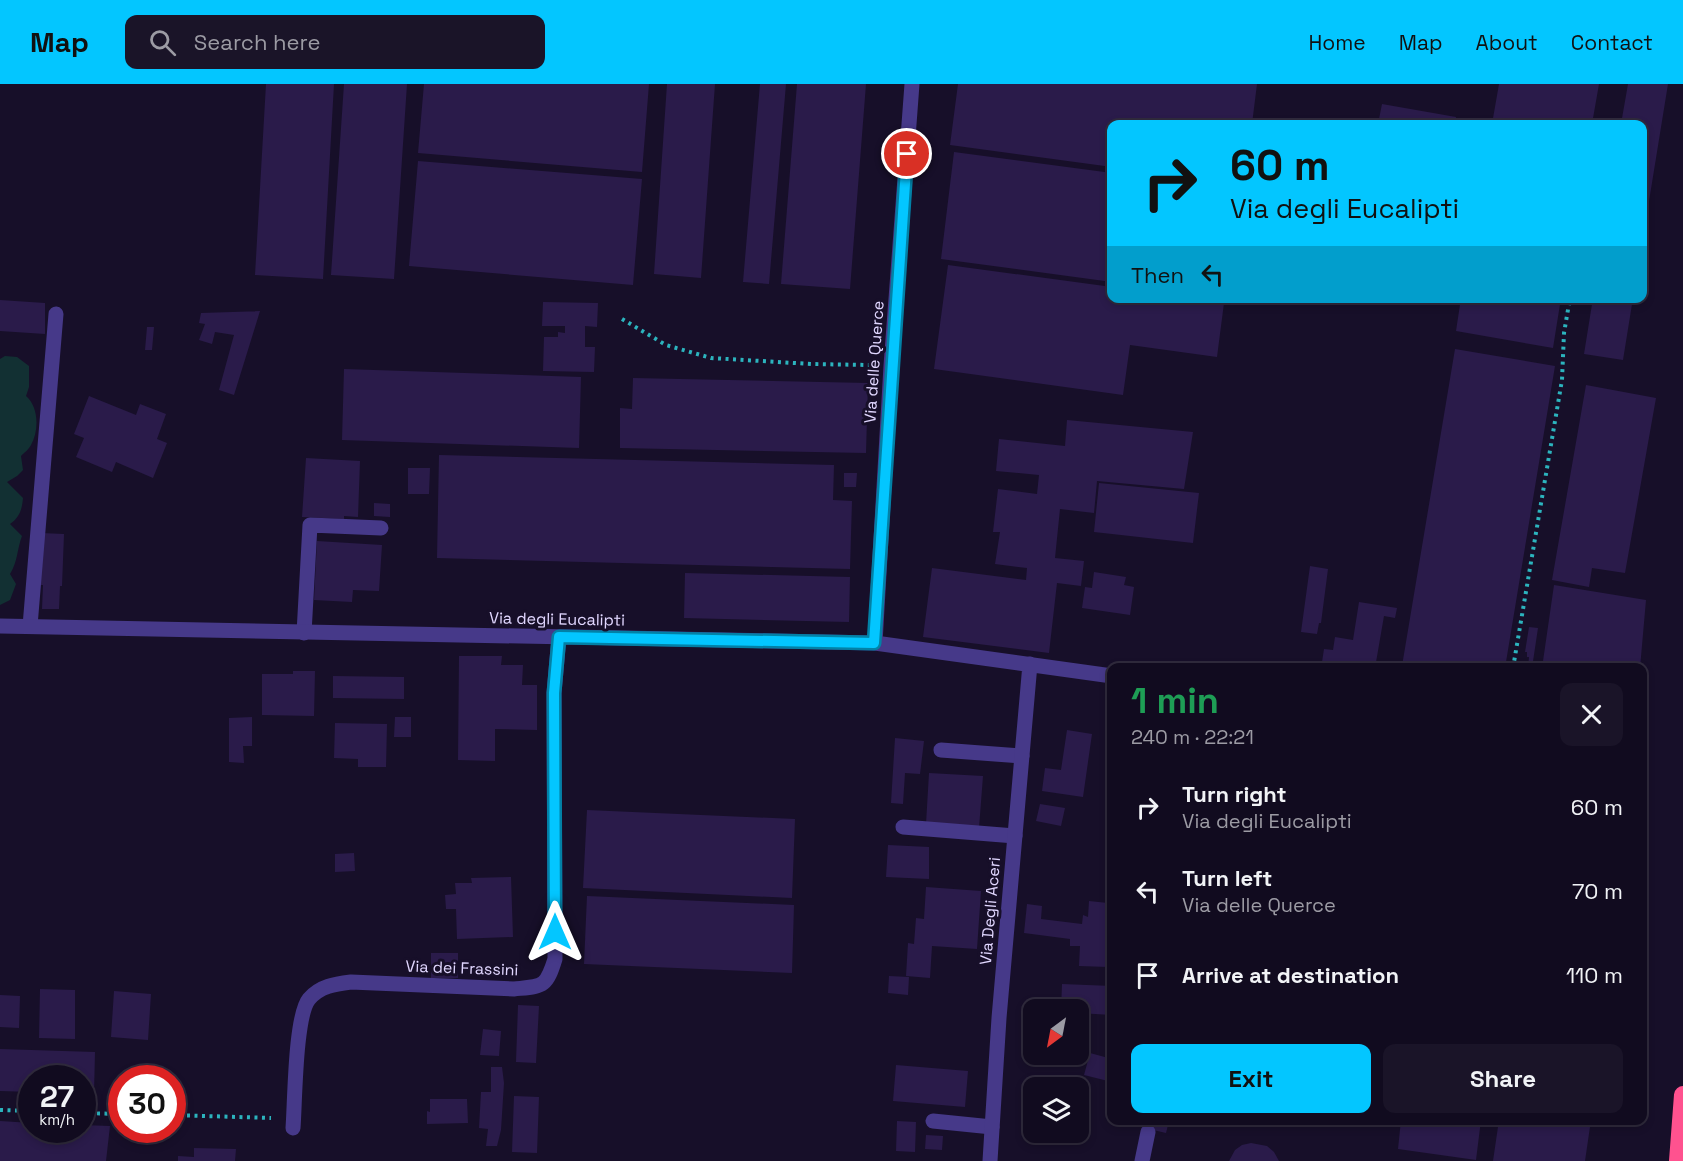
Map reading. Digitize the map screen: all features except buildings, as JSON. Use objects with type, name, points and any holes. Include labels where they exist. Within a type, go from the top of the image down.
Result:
[{"type":"highway","points":[[1678,1161],[1683,1095]]},
{"type":"street","name":"Via delle Querce","points":[[874,643],[891,366],[912,84]]},
{"type":"street","points":[[30,626],[56,314]]},
{"type":"street","points":[[304,633],[310,525],[381,528]]},
{"type":"street","name":"Via degli Eucalipti","points":[[0,626],[874,643],[1107,675]]},
{"type":"street","name":"Via dei Frassini","points":[[293,1124],[301,1021],[308,1000],[320,990],[334,984],[351,982],[514,989],[539,987],[549,979],[555,959],[554,693],[559,637]]},
{"type":"street","name":"Via Degli Aceri","points":[[990,1161],[999,1018],[1030,664]]},
{"type":"street","points":[[941,750],[1022,756]]},
{"type":"street","points":[[903,827],[1015,836]]},
{"type":"street","points":[[933,1121],[992,1127]]},
{"type":"street","points":[[1142,1161],[1148,1132]]},
{"type":"path","points":[[1514,663],[1562,380],[1564,333],[1569,303]]},
{"type":"path","points":[[622,319],[666,345],[711,358],[891,366]]},
{"type":"path","points":[[0,1110],[18,1111]]},
{"type":"path","points":[[186,1116],[293,1124]]},
{"type":"green space","points":[[5,356],[17,357],[29,366],[29,387],[26,396],[33,406],[36,426],[31,445],[21,456],[23,470],[7,482],[23,498],[20,512],[10,524],[22,536],[10,574],[16,584],[10,600],[0,605],[0,359]]},
{"type":"route","points":[[555,932],[554,693],[559,637],[874,643],[907,154]]}]
